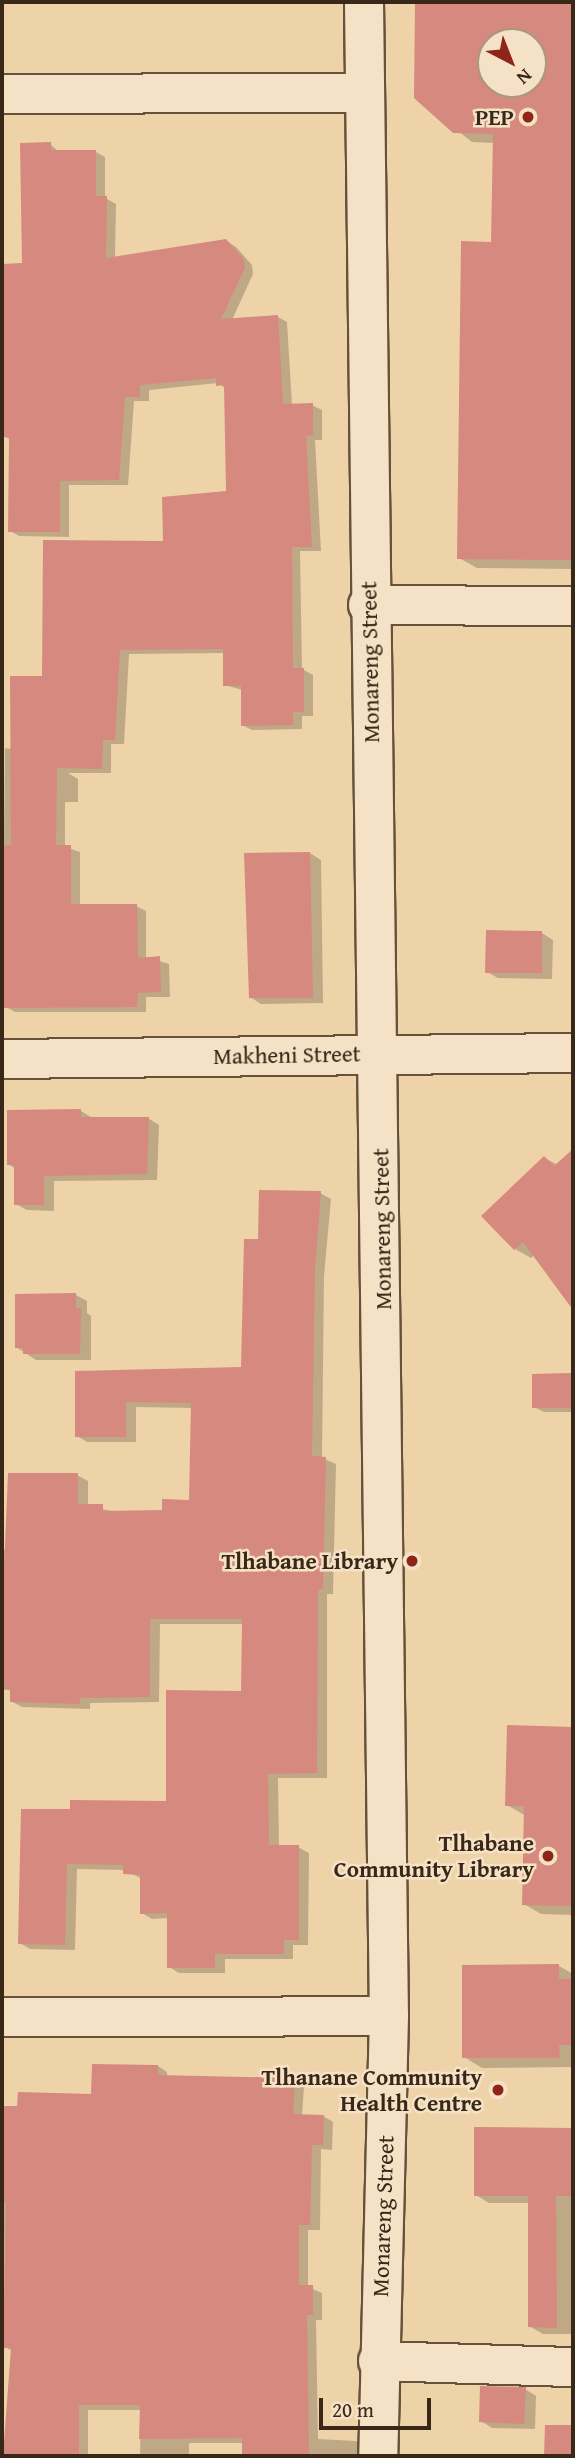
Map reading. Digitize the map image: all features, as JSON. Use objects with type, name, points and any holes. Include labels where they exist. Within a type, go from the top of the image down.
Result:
[{"type":"street","name":"Monareng Street","points":[[364,2],[368,605],[380,1054],[389,2016],[378,2361],[378,2456]]},
{"type":"street","points":[[2,94],[363,93]]},
{"type":"street","points":[[368,605],[573,607]]},
{"type":"street","name":"Makheni Street","points":[[2,1059],[573,1053]]},
{"type":"street","points":[[2,2017],[389,2016]]},
{"type":"street","points":[[378,2361],[573,2367]]},
{"type":"building","points":[[415,2],[573,2],[573,560],[457,559],[461,241],[491,242],[493,134],[453,133],[414,98]]},
{"type":"building","points":[[51,142],[51,150],[96,150],[96,196],[107,196],[106,258],[226,239],[243,258],[245,268],[221,319],[278,315],[283,404],[313,403],[313,435],[306,436],[312,547],[292,547],[293,668],[304,668],[304,712],[293,712],[293,725],[241,726],[241,686],[223,686],[223,649],[120,650],[115,740],[103,740],[102,769],[57,768],[56,845],[71,845],[71,904],[137,904],[138,958],[160,956],[161,992],[138,993],[137,1007],[4,1008],[2,845],[11,845],[10,676],[42,676],[43,540],[163,541],[162,497],[226,491],[224,385],[216,386],[216,378],[140,385],[140,397],[125,397],[119,480],[60,481],[60,532],[8,532],[9,437],[2,437],[2,264],[22,263],[20,143]]},
{"type":"building","points":[[310,852],[313,998],[249,998],[244,853]]},
{"type":"building","points":[[486,930],[542,931],[542,973],[485,973]]},
{"type":"building","points":[[81,1109],[81,1117],[149,1117],[147,1174],[44,1176],[44,1205],[14,1205],[14,1165],[7,1165],[7,1110]]},
{"type":"building","points":[[573,1149],[573,1310],[523,1242],[514,1250],[481,1216],[544,1156],[554,1166]]},
{"type":"building","points":[[259,1190],[321,1191],[315,1269],[312,1456],[326,1457],[323,1589],[318,1589],[317,1773],[268,1774],[269,1845],[299,1845],[299,1940],[284,1940],[284,1954],[215,1954],[215,1968],[167,1968],[167,1913],[140,1914],[140,1875],[123,1874],[123,1865],[67,1864],[65,1945],[18,1944],[21,1809],[70,1809],[70,1800],[166,1801],[166,1690],[241,1691],[242,1619],[150,1619],[150,1697],[80,1698],[80,1704],[10,1702],[10,1689],[4,1690],[2,1618],[8,1473],[78,1473],[78,1504],[103,1504],[103,1511],[162,1510],[162,1499],[189,1500],[191,1403],[126,1402],[126,1437],[75,1437],[75,1371],[241,1367],[244,1239],[258,1239]]},
{"type":"building","points":[[76,1293],[76,1308],[81,1308],[80,1354],[23,1354],[23,1348],[15,1348],[15,1294]]},
{"type":"building","points":[[571,1373],[571,1408],[532,1408],[532,1374]]},
{"type":"building","name":"Tlhabane Community Library","points":[[507,1725],[573,1727],[573,1906],[522,1905],[524,1806],[505,1806]]},
{"type":"building","points":[[559,1964],[559,1979],[573,1979],[573,2045],[559,2045],[560,2058],[462,2058],[462,1965]]},
{"type":"building","points":[[92,2064],[158,2065],[158,2075],[295,2078],[293,2114],[324,2115],[323,2145],[312,2145],[310,2225],[299,2225],[299,2285],[313,2285],[313,2315],[307,2315],[309,2456],[242,2456],[242,2438],[139,2439],[140,2405],[79,2405],[79,2456],[3,2456],[11,2348],[3,2348],[6,2202],[2,2202],[2,2106],[17,2106],[18,2092],[91,2094]]},
{"type":"building","points":[[474,2127],[573,2128],[573,2196],[556,2196],[557,2328],[528,2327],[528,2196],[474,2196]]},
{"type":"building","points":[[480,2386],[526,2387],[524,2424],[479,2422]]},
{"type":"building","points":[[545,2425],[573,2425],[573,2456],[544,2456]]},
{"type":"place","name":"PEP","points":[[528,117]]},
{"type":"place","name":"Tlhabane Library","points":[[412,1561]]},
{"type":"place","name":"Tlhabane Community Library","points":[[548,1856]]},
{"type":"place","name":"Tlhanane Community Health Centre","points":[[498,2090]]}]
